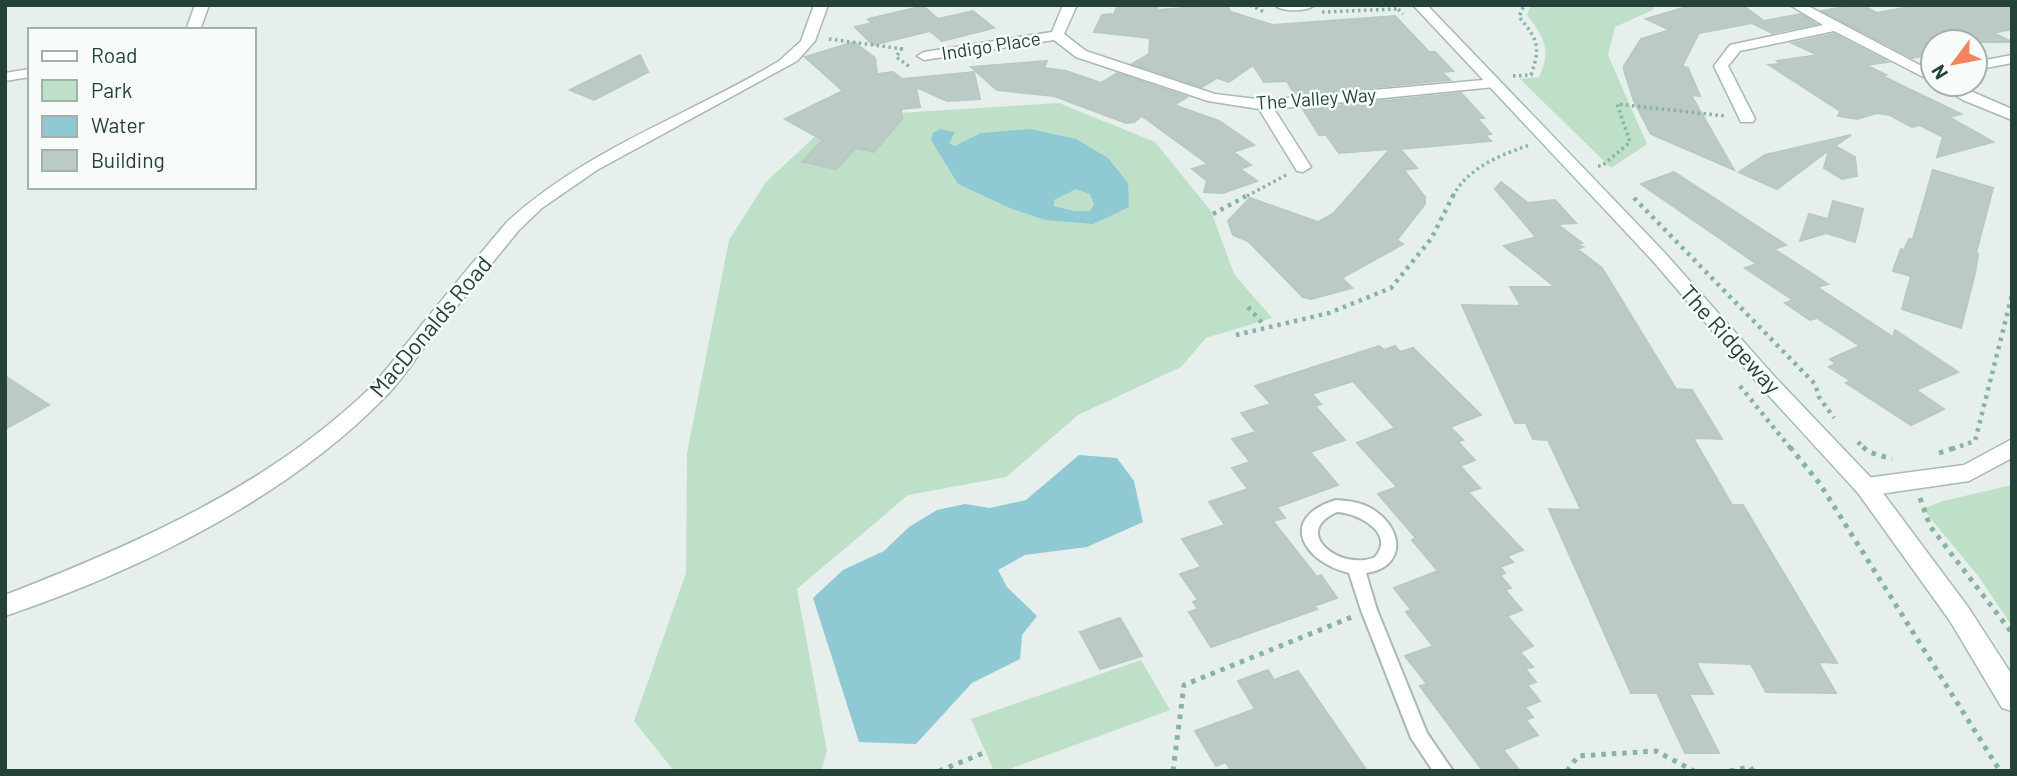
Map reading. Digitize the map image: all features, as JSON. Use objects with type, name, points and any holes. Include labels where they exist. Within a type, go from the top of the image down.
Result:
[{"type":"street","points":[[194,28],[202,5]]},
{"type":"street","name":"MacDonalds Road","points":[[5,607],[177,534],[230,506],[282,471],[332,433],[376,394],[513,226],[538,201],[564,183],[771,70],[805,45],[821,5]]},
{"type":"street","points":[[1057,35],[1070,5]]},
{"type":"street","points":[[1280,5],[1309,5]]},
{"type":"street","name":"The Ridgeway","points":[[1419,5],[1575,169],[1866,487],[1959,614],[2012,699]]},
{"type":"street","points":[[1796,5],[1833,27],[1919,70]]},
{"type":"street","points":[[1747,119],[1721,66],[1735,48],[1833,27]]},
{"type":"street","name":"Indigo Place","points":[[924,55],[1057,35]]},
{"type":"street","name":"The Valley Way","points":[[1057,35],[1081,54],[1199,94],[1264,105],[1491,80]]},
{"type":"street","points":[[1989,63],[2012,59]]},
{"type":"street","points":[[5,77],[28,73]]},
{"type":"street","points":[[1970,98],[2012,115]]},
{"type":"street","points":[[1264,105],[1303,167]]},
{"type":"street","points":[[1866,487],[1969,473],[2012,447]]},
{"type":"lane","points":[[1336,506],[1349,507],[1362,510],[1383,525],[1390,545],[1387,555],[1369,567],[1356,568],[1329,560],[1312,542],[1310,522],[1315,514],[1336,506]]},
{"type":"lane","points":[[1356,568],[1369,610],[1420,738],[1444,771]]},
{"type":"path","points":[[1491,80],[1531,75],[1540,52],[1536,39],[1519,17],[1524,5]]},
{"type":"path","points":[[808,37],[898,47],[924,55]]},
{"type":"path","points":[[1575,169],[1602,166],[1630,142],[1617,104],[1747,119]]},
{"type":"path","points":[[1518,136],[1536,155]]},
{"type":"path","points":[[1236,335],[1329,313],[1391,288],[1431,239],[1458,185],[1497,155],[1547,140]]},
{"type":"path","points":[[1602,166],[1612,176]]},
{"type":"path","points":[[1213,215],[1303,167]]},
{"type":"path","points":[[1632,196],[1815,384],[1819,397],[1842,426]]},
{"type":"path","points":[[1929,455],[1975,441],[2012,295]]},
{"type":"path","points":[[1248,307],[1265,327]]},
{"type":"path","points":[[1732,377],[1820,484],[2000,771]]},
{"type":"path","points":[[1855,440],[1869,452],[1888,460],[1907,481],[1923,501],[1930,526],[2012,633]]},
{"type":"path","points":[[1888,460],[1902,458]]},
{"type":"path","points":[[1173,771],[1184,685],[1369,610]]},
{"type":"path","points":[[1567,771],[1578,756],[1656,751],[1694,771]]},
{"type":"path","points":[[939,771],[986,752]]},
{"type":"path","points":[[1730,771],[1750,767],[1753,771]]},
{"type":"green space","points":[[1531,5],[1654,5],[1653,10],[1615,27],[1608,55],[1647,144],[1611,168],[1520,79],[1539,77],[1545,59],[1542,37],[1527,15]]},
{"type":"green space","points":[[1059,103],[1155,142],[1211,211],[1234,274],[1272,318],[1206,338],[1181,367],[1078,415],[1006,477],[908,495],[797,589],[827,751],[821,771],[674,771],[634,721],[686,573],[687,453],[729,240],[766,182],[836,117]]},
{"type":"green space","points":[[2012,485],[2012,626],[1979,577],[1923,509],[1943,501]]},
{"type":"green space","points":[[1141,660],[1170,710],[1004,771],[994,771],[971,719]]},
{"type":"water","points":[[940,129],[955,132],[949,143],[955,146],[981,133],[1030,129],[1076,139],[1108,158],[1128,183],[1129,207],[1093,224],[1045,220],[1012,209],[958,184],[931,140],[933,133]],"holes":[[[1076,189],[1090,194],[1094,204],[1090,211],[1074,211],[1054,206],[1054,200]]]},
{"type":"water","points":[[1079,455],[1117,458],[1134,481],[1143,522],[1087,547],[1025,555],[998,570],[1007,587],[1037,616],[1022,635],[1020,659],[972,683],[916,744],[859,742],[813,598],[843,570],[884,551],[909,527],[937,510],[965,504],[990,508],[1026,500]]},
{"type":"building","points":[[1118,5],[1158,5],[1157,10],[1226,5],[1231,12],[1273,25],[1395,16],[1429,52],[1435,52],[1453,71],[1442,72],[1450,80],[1295,95],[1287,81],[1264,82],[1253,65],[1229,82],[1217,78],[1202,87],[1132,64],[1149,54],[1150,38],[1094,32],[1102,15],[1114,14]]},
{"type":"building","points":[[1693,5],[1742,5],[1764,21],[1801,14],[1816,24],[1772,33],[1752,23],[1699,33],[1682,66],[1688,68],[1700,96],[1691,95],[1734,170],[1651,134],[1634,101],[1624,70],[1641,39],[1670,30],[1646,19]]},
{"type":"building","points":[[1855,5],[1862,5],[1877,13],[1919,5],[2012,5],[2012,29],[1993,33],[2012,42],[1989,42],[1989,28],[1919,28],[1919,57],[1912,58],[1822,11]]},
{"type":"building","points":[[923,6],[938,19],[973,11],[994,28],[942,41],[930,31],[873,45],[855,27],[872,23],[868,19]]},
{"type":"building","points":[[1834,34],[1888,62],[1866,65],[1886,75],[1882,76],[1919,94],[1919,98],[1928,98],[1961,114],[1949,117],[1993,142],[1937,157],[1943,137],[1920,125],[1912,127],[1890,115],[1877,113],[1857,119],[1838,116],[1840,111],[1769,65],[1780,64],[1777,61],[1818,55],[1792,43]]},
{"type":"building","points":[[854,42],[875,58],[877,74],[893,72],[902,79],[974,72],[980,99],[947,101],[916,87],[920,107],[901,109],[902,119],[874,152],[856,148],[836,169],[802,162],[823,140],[785,119],[843,91],[805,57]]},
{"type":"building","points":[[640,55],[648,72],[594,100],[570,90]]},
{"type":"building","points":[[1047,61],[1044,68],[1066,71],[1101,83],[1117,73],[1187,97],[1174,105],[1219,121],[1254,145],[1233,152],[1251,165],[1240,169],[1257,181],[1223,193],[1204,192],[1207,181],[1192,169],[1208,164],[1142,116],[1134,122],[1126,123],[1054,96],[997,90],[971,67]]},
{"type":"building","points":[[1461,93],[1484,118],[1477,118],[1491,134],[1485,135],[1491,141],[1400,149],[1417,168],[1404,170],[1425,197],[1425,204],[1397,240],[1403,244],[1342,278],[1352,288],[1311,299],[1303,297],[1248,241],[1233,235],[1228,221],[1250,198],[1318,222],[1334,213],[1390,149],[1339,153],[1326,135],[1319,135],[1303,109]]},
{"type":"building","points":[[1851,135],[1835,146],[1855,157],[1857,176],[1842,179],[1824,168],[1829,150],[1777,189],[1739,172],[1765,155]]},
{"type":"building","points":[[1933,170],[1993,188],[1961,328],[1902,309],[1911,276],[1893,271],[1901,249],[1904,250],[1909,239],[1913,239]]},
{"type":"building","points":[[1674,172],[1786,245],[1774,249],[1828,284],[1817,287],[1893,337],[1895,330],[1958,372],[1916,390],[1944,409],[1911,425],[1846,383],[1851,381],[1829,367],[1836,364],[1830,359],[1860,346],[1817,318],[1810,320],[1785,303],[1793,300],[1745,268],[1757,264],[1641,184]]},
{"type":"building","points":[[1501,182],[1528,203],[1555,200],[1576,223],[1557,224],[1582,243],[1578,244],[1583,247],[1577,249],[1602,268],[1676,389],[1692,390],[1722,439],[1693,438],[1732,505],[1743,505],[1837,663],[1818,662],[1836,693],[1766,692],[1751,664],[1696,662],[1713,694],[1689,694],[1719,753],[1685,753],[1657,693],[1631,693],[1549,509],[1581,510],[1548,440],[1533,439],[1526,423],[1515,423],[1462,305],[1521,306],[1510,287],[1555,287],[1504,246],[1536,237],[1495,189]]},
{"type":"building","points":[[1833,201],[1863,209],[1855,242],[1826,233],[1800,241],[1809,214],[1828,219]]},
{"type":"building","points":[[1379,346],[1384,350],[1395,346],[1400,352],[1413,348],[1481,415],[1450,427],[1463,440],[1458,442],[1475,460],[1460,466],[1480,488],[1468,492],[1523,550],[1507,556],[1513,562],[1500,567],[1505,573],[1500,575],[1511,588],[1505,590],[1522,610],[1507,616],[1533,646],[1520,652],[1533,667],[1525,669],[1536,682],[1527,685],[1540,701],[1525,707],[1533,717],[1526,720],[1538,735],[1503,750],[1520,771],[1483,771],[1420,686],[1427,684],[1405,656],[1433,646],[1406,612],[1411,610],[1394,588],[1438,571],[1412,540],[1416,538],[1378,494],[1397,487],[1357,443],[1395,428],[1353,381],[1312,394],[1321,404],[1315,406],[1345,440],[1310,452],[1338,485],[1277,507],[1285,518],[1273,521],[1317,577],[1321,575],[1337,598],[1314,606],[1317,609],[1211,647],[1189,612],[1198,609],[1193,602],[1198,600],[1180,574],[1201,567],[1182,539],[1225,525],[1209,502],[1248,489],[1232,468],[1250,462],[1232,439],[1256,432],[1241,413],[1271,404],[1255,386]]},
{"type":"building","points":[[5,376],[49,405],[5,429]]},
{"type":"building","points":[[1120,618],[1142,656],[1100,669],[1080,632]]},
{"type":"building","points":[[1268,670],[1274,680],[1298,671],[1367,771],[1231,771],[1226,762],[1216,766],[1195,731],[1255,709],[1238,681]]}]
